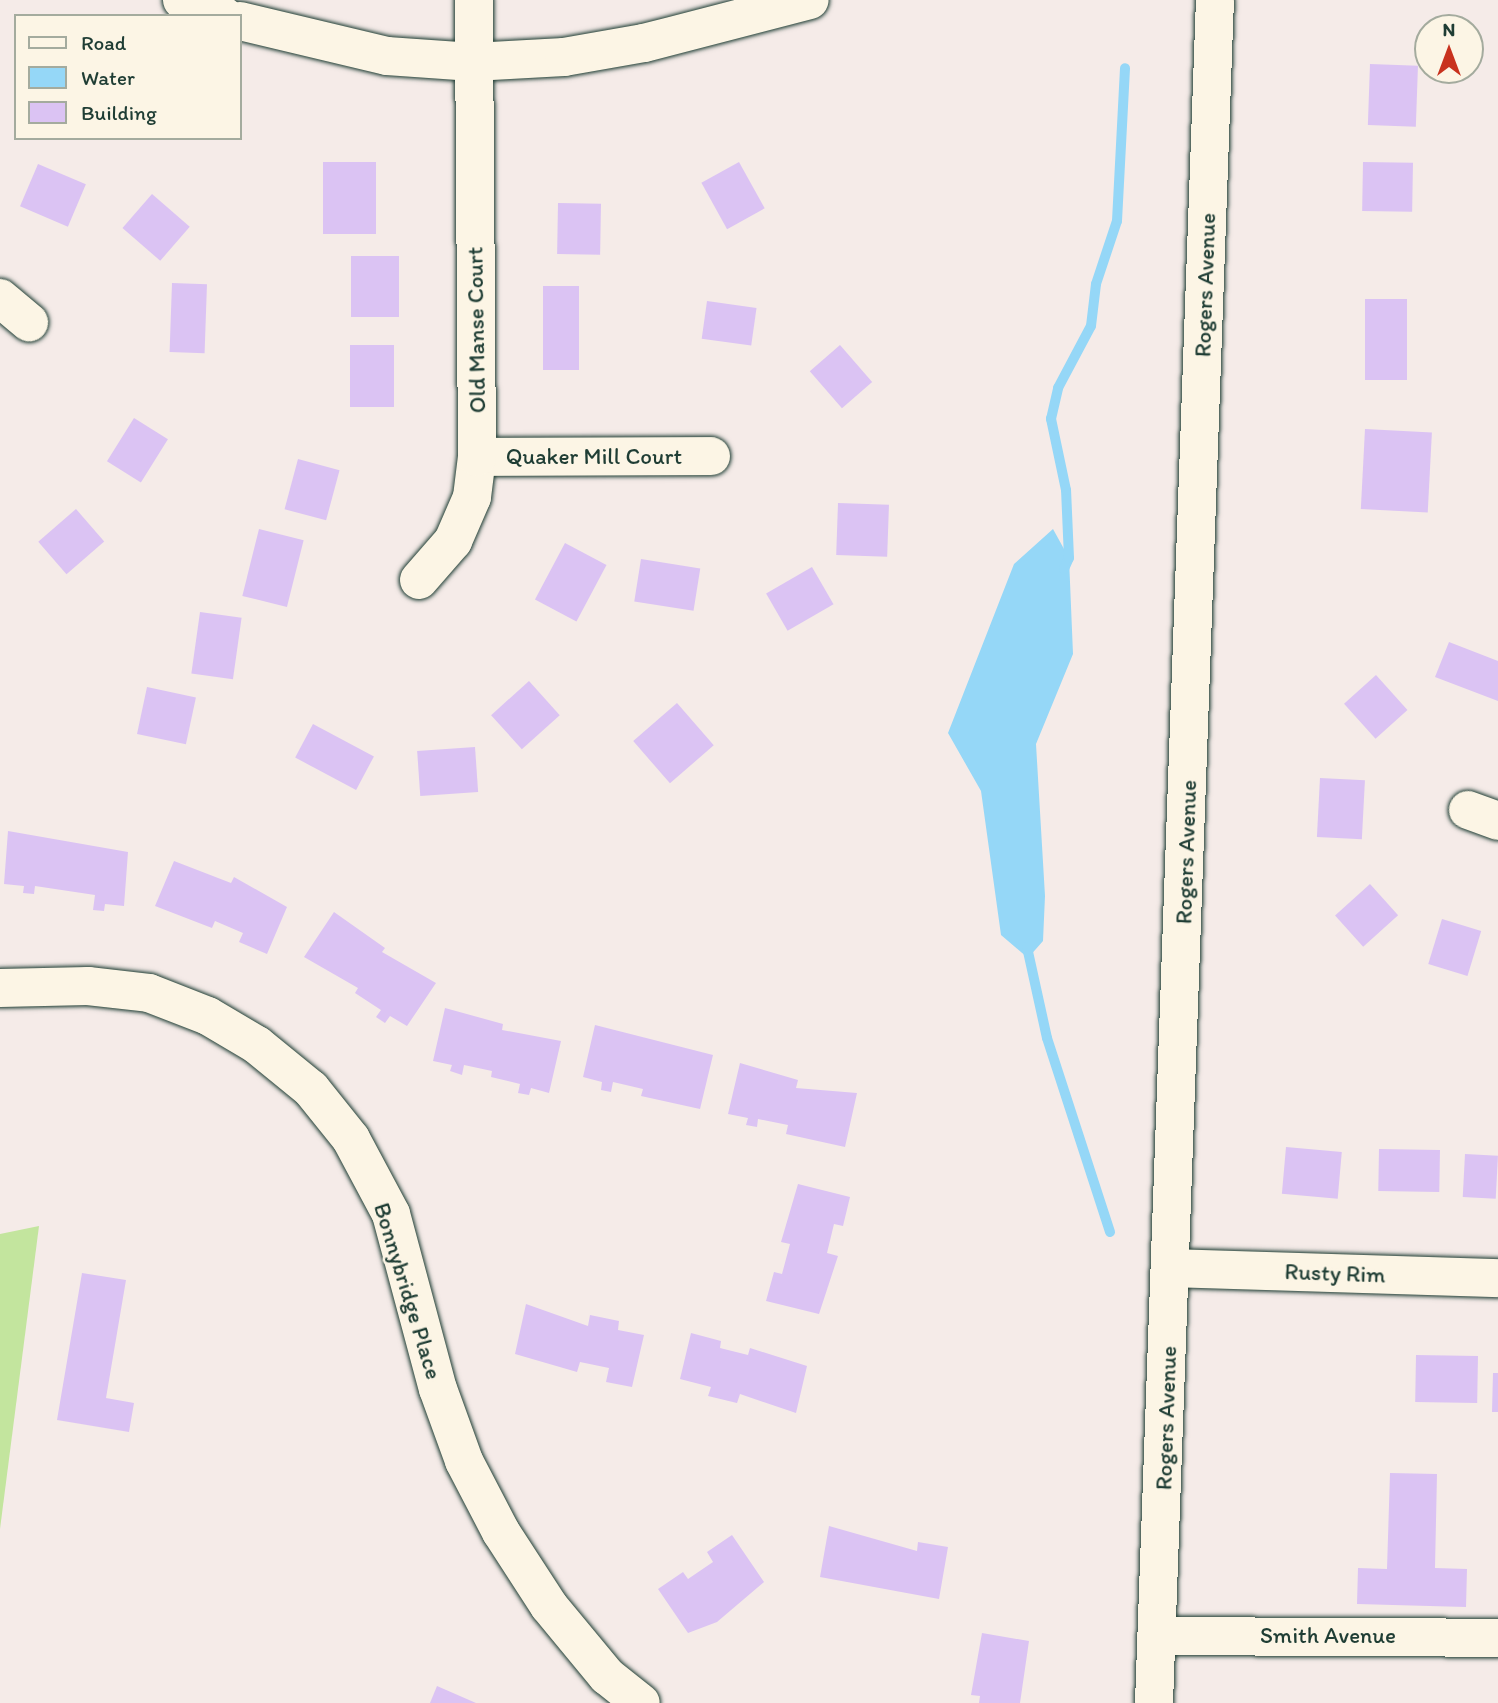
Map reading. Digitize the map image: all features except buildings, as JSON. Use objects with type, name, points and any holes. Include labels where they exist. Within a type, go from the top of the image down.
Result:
[{"type":"street","points":[[181,0],[219,14]]},
{"type":"street","name":"Old Manse Court","points":[[419,580],[453,541],[472,497],[477,457],[474,0]]},
{"type":"street","points":[[242,21],[387,56],[473,62],[564,57],[645,43],[810,0]]},
{"type":"street","name":"Rogers Avenue","points":[[1154,1703],[1172,1268],[1215,0]]},
{"type":"street","points":[[0,298],[29,322]]},
{"type":"street","name":"Quaker Mill Court","points":[[477,457],[711,456]]},
{"type":"street","name":"Bonnybridge Place","points":[[0,988],[88,986],[149,993],[208,1016],[257,1045],[311,1089],[351,1139],[391,1214],[438,1389],[464,1461],[500,1532],[549,1606],[607,1676],[641,1703]]},
{"type":"street","name":"Rusty Rim","points":[[1172,1268],[1498,1278]]},
{"type":"street","name":"Smith Avenue","points":[[1158,1636],[1498,1638]]},
{"type":"green space","points":[[39,1226],[0,1529],[0,1234]]},
{"type":"water","points":[[1053,529],[1069,558],[1073,654],[1036,744],[1045,896],[1043,941],[1028,958],[1001,935],[981,791],[948,733],[1014,564]]},
{"type":"waterway","points":[[1064,569],[1069,558],[1066,490],[1051,419],[1058,388],[1091,326],[1096,284],[1117,221],[1125,68]]},
{"type":"waterway","points":[[1027,947],[1047,1038],[1110,1232]]}]
